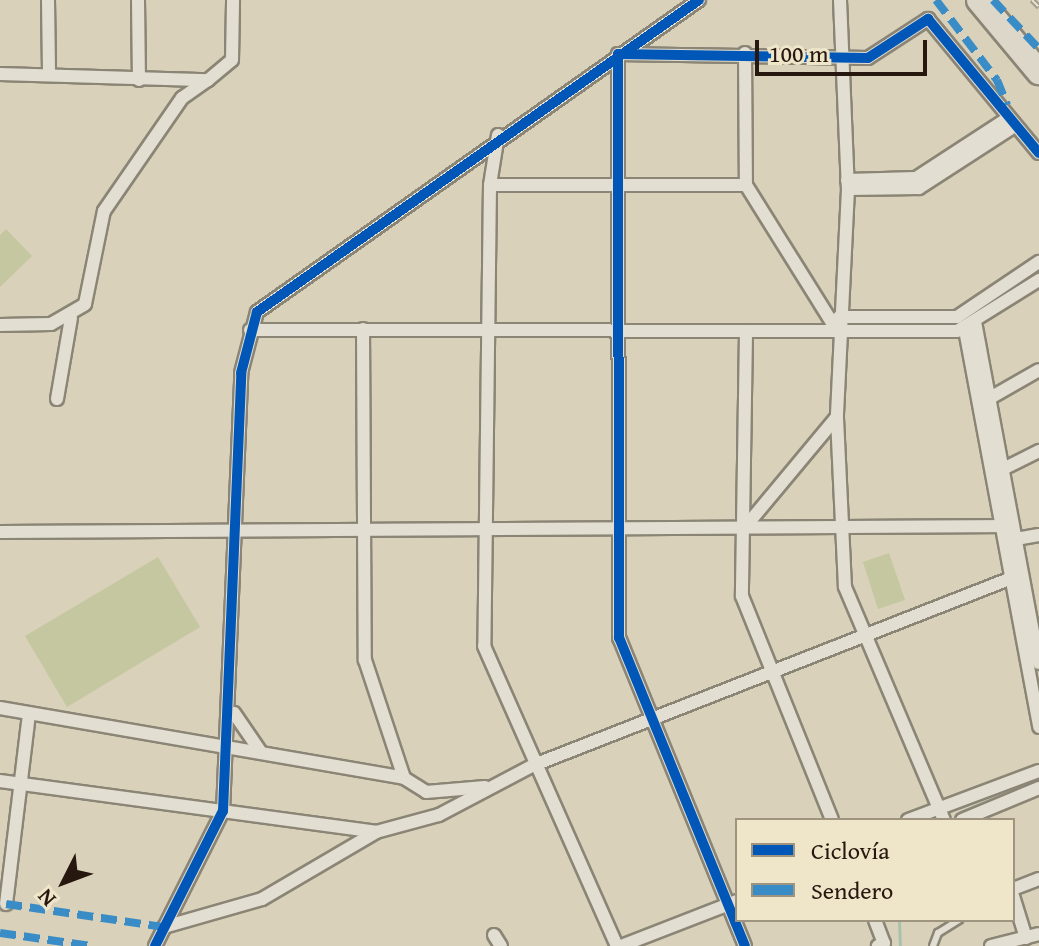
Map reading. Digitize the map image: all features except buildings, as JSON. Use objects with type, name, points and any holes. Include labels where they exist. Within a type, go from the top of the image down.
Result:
[{"type":"highway","points":[[979,0],[1039,72]]},
{"type":"street","points":[[48,0],[49,75]]},
{"type":"street","points":[[138,0],[139,80]]},
{"type":"street","points":[[57,399],[71,318],[90,292],[96,238],[117,189],[182,98],[232,60],[233,0]]},
{"type":"street","points":[[155,946],[223,811],[233,710],[235,528],[250,330],[267,298],[498,135],[699,0]]},
{"type":"street","points":[[840,0],[848,184],[838,332],[837,418],[845,587],[861,637],[942,816],[1039,771]]},
{"type":"street","points":[[618,54],[745,53],[842,60],[875,56],[928,19],[1039,153]]},
{"type":"street","points":[[745,53],[746,185],[838,332]]},
{"type":"street","points":[[498,135],[490,185],[492,331],[484,646],[534,765],[619,946],[734,902],[619,638],[618,54]]},
{"type":"street","points":[[0,74],[208,80]]},
{"type":"street","points":[[848,184],[919,188],[1011,122]]},
{"type":"street","points":[[490,185],[619,181],[746,185]]},
{"type":"street","points":[[839,317],[957,317],[1039,262]]},
{"type":"street","points":[[250,330],[746,333],[855,332],[970,326],[1039,280]]},
{"type":"street","points":[[0,325],[71,318]]},
{"type":"street","points":[[970,326],[1010,530],[1039,727]]},
{"type":"street","points":[[363,329],[367,671],[404,778]]},
{"type":"street","points":[[746,333],[742,596],[769,673],[831,818]]},
{"type":"street","points":[[984,401],[1039,370]]},
{"type":"street","points":[[745,529],[837,418]]},
{"type":"street","points":[[998,472],[1039,451]]},
{"type":"street","points":[[0,532],[364,527],[488,530],[842,526],[1010,530],[1039,535]]},
{"type":"street","points":[[164,927],[262,899],[376,832],[439,815],[485,787],[534,765],[1016,576]]},
{"type":"street","points":[[1016,576],[1036,624],[1039,663]]},
{"type":"street","points":[[0,708],[404,778],[426,792],[485,787]]},
{"type":"street","points":[[233,710],[260,751]]},
{"type":"street","points":[[6,904],[29,713]]},
{"type":"street","points":[[0,781],[376,832]]},
{"type":"street","points":[[967,818],[1039,788]]},
{"type":"street","points":[[1015,888],[1039,879]]},
{"type":"street","points":[[991,946],[1032,936],[1015,900]]},
{"type":"street","points":[[739,922],[745,946]]},
{"type":"street","points":[[876,922],[884,943],[878,946]]},
{"type":"street","points":[[642,938],[654,946]]},
{"type":"lane","points":[[933,946],[938,933],[956,922]]},
{"type":"green space","points":[[6,229],[32,256],[0,287],[0,235]]},
{"type":"green space","points":[[889,553],[905,600],[878,609],[863,562]]},
{"type":"green space","points":[[158,557],[200,627],[67,707],[25,636]]},
{"type":"waterway","points":[[960,812],[1039,780]]},
{"type":"waterway","points":[[899,922],[900,946]]},
{"type":"railway","points":[[1032,0],[1039,7]]},
{"type":"marked path","points":[[936,0],[997,80],[1007,105]]},
{"type":"marked path","points":[[993,0],[1039,49]]},
{"type":"marked path","points":[[6,904],[164,927]]},
{"type":"marked path","points":[[0,933],[91,946]]},
{"type":"cycle path","points":[[155,946],[223,811],[241,373],[257,312],[699,0]]},
{"type":"cycle path","points":[[735,922],[619,638],[618,54],[868,58],[928,19],[1039,153]]},
{"type":"cycle path","points":[[735,922],[745,946]]}]
